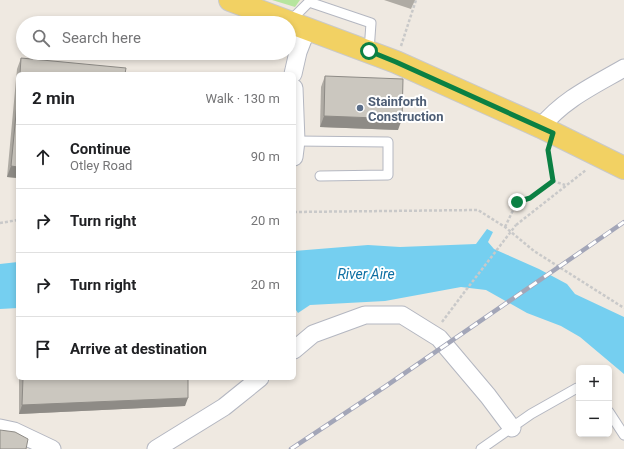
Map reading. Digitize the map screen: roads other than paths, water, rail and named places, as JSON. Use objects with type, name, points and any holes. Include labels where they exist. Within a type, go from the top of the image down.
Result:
[{"type":"main road","points":[[230,0],[274,16]]},
{"type":"main road","points":[[298,25],[396,62],[547,130],[624,168]]},
{"type":"street","points":[[293,72],[298,52],[298,25]]},
{"type":"street","points":[[547,130],[554,111],[577,95],[624,68]]},
{"type":"street","points":[[296,348],[313,334],[365,315],[402,315],[438,338],[488,396],[512,428]]},
{"type":"street","points":[[156,449],[224,407],[258,380]]},
{"type":"street","points":[[0,428],[14,431],[52,449]]},
{"type":"lane","points":[[296,149],[388,142],[388,175],[320,176]]},
{"type":"lane","points":[[481,449],[531,414],[576,389]]},
{"type":"lane","points":[[612,416],[624,434]]},
{"type":"water","name":"River Aire","points":[[487,229],[493,232],[488,242],[494,249],[539,269],[567,284],[575,294],[624,317],[624,374],[580,337],[561,326],[527,313],[486,290],[461,287],[385,301],[310,305],[298,313],[296,310],[296,251],[368,245],[400,247],[476,244]]},
{"type":"water","points":[[16,262],[16,308],[0,309],[0,264]]},
{"type":"railway","points":[[291,449],[386,386],[624,222]]},
{"type":"place","name":"Stainforth Construction","points":[[360,108]]}]
